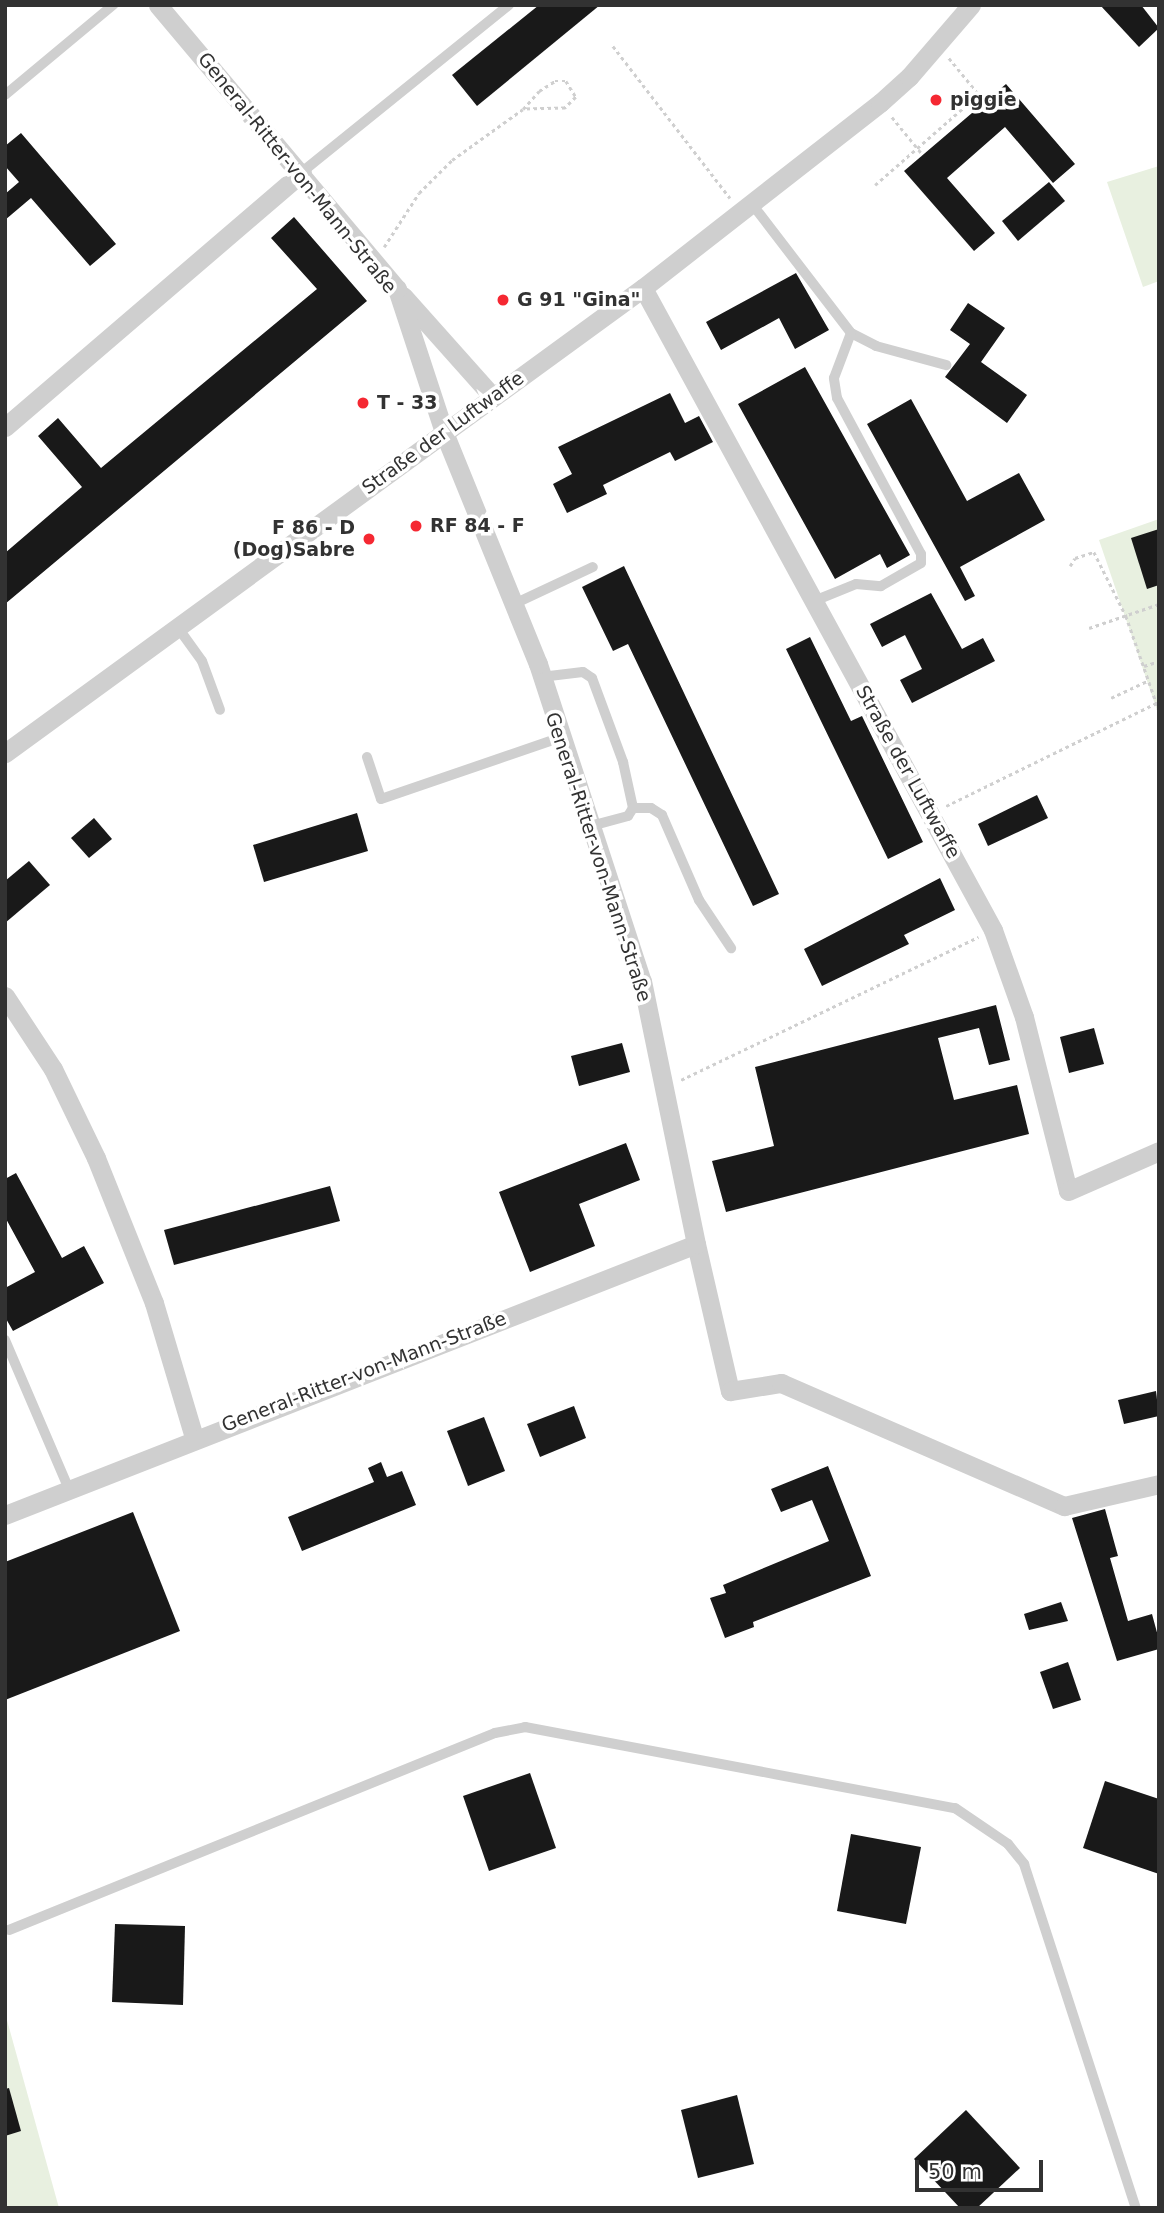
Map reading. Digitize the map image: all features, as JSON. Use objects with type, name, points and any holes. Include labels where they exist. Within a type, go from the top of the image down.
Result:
[{"type":"street","name":"General-Ritter-von-Mann-Straße","points":[[5,1515],[194,1437],[696,1244],[642,982],[541,677],[444,432],[397,289],[302,172],[158,5]]},
{"type":"street","name":"Straße der Luftwaffe","points":[[5,753],[176,625],[643,288],[880,103],[939,45],[971,5]]},
{"type":"street","points":[[5,427],[302,172]]},
{"type":"street","name":"Straße der Luftwaffe","points":[[643,288],[993,930],[1024,1017],[1068,1191],[1159,1151]]},
{"type":"street","points":[[397,289],[493,397]]},
{"type":"street","points":[[5,996],[52,1069],[96,1158],[154,1303],[194,1437]]},
{"type":"street","points":[[696,1244],[730,1391],[780,1383],[1064,1506],[1159,1484]]},
{"type":"lane","points":[[5,95],[113,5]]},
{"type":"lane","points":[[302,172],[509,5]]},
{"type":"lane","points":[[746,208],[851,332],[876,346],[946,365]]},
{"type":"lane","points":[[814,601],[856,584],[881,586],[921,563],[921,554],[837,398],[834,379],[851,332]]},
{"type":"lane","points":[[513,604],[593,567]]},
{"type":"lane","points":[[176,625],[202,661],[220,710]]},
{"type":"lane","points":[[541,677],[583,672],[592,678],[623,762],[633,808],[628,816],[589,827]]},
{"type":"lane","points":[[367,757],[382,799],[559,738]]},
{"type":"lane","points":[[633,808],[651,808],[662,815],[699,900],[731,948]]},
{"type":"lane","points":[[5,1340],[69,1489]]},
{"type":"lane","points":[[9,1930],[495,1733],[525,1727],[954,1808],[1008,1844],[1024,1864],[1136,2208]]},
{"type":"path","points":[[939,45],[985,102]]},
{"type":"path","points":[[612,46],[746,208]]},
{"type":"path","points":[[375,261],[419,193],[452,160],[523,109],[555,81],[566,81],[576,97],[565,108],[523,109]]},
{"type":"path","points":[[875,185],[979,94]]},
{"type":"path","points":[[880,103],[923,155]]},
{"type":"path","points":[[1070,566],[1075,558],[1094,552],[1126,616],[1159,710]]},
{"type":"path","points":[[1089,628],[1159,604]]},
{"type":"path","points":[[1144,666],[1159,661]]},
{"type":"path","points":[[1111,698],[1150,680]]},
{"type":"path","points":[[931,813],[1156,703]]},
{"type":"path","points":[[663,1090],[993,930]]},
{"type":"green space","points":[[1159,166],[1159,281],[1143,287],[1107,182]]},
{"type":"green space","points":[[1159,519],[1159,716],[1099,540]]},
{"type":"green space","points":[[5,2013],[59,2208],[5,2208]]},
{"type":"building","points":[[539,5],[600,5],[477,106],[452,75]]},
{"type":"building","points":[[1100,5],[1141,5],[1159,28],[1139,47]]},
{"type":"building","points":[[1006,84],[1075,164],[1053,183],[1005,127],[947,178],[995,233],[974,251],[904,171]]},
{"type":"building","points":[[21,133],[116,244],[90,266],[31,198],[5,220],[5,194],[19,182],[5,166],[5,146]]},
{"type":"building","points":[[1049,182],[1065,201],[1018,241],[1002,221]]},
{"type":"building","points":[[294,217],[367,301],[5,604],[5,553],[82,487],[38,436],[58,418],[101,468],[317,289],[271,238]]},
{"type":"building","points":[[796,273],[829,330],[795,349],[779,318],[721,350],[706,322]]},
{"type":"building","points":[[968,303],[1005,328],[981,362],[1027,395],[1007,423],[945,377],[970,344],[950,330]]},
{"type":"building","points":[[805,367],[910,555],[887,568],[880,554],[835,579],[738,404]]},
{"type":"building","points":[[670,393],[685,423],[699,416],[713,442],[675,461],[670,452],[603,485],[607,494],[567,513],[553,484],[572,474],[558,447]]},
{"type":"building","points":[[911,399],[967,501],[1019,473],[1045,520],[960,567],[975,596],[965,601],[867,424]]},
{"type":"building","points":[[1159,529],[1159,585],[1147,589],[1131,538]]},
{"type":"building","points":[[624,566],[779,894],[753,906],[628,644],[613,651],[582,587]]},
{"type":"building","points":[[931,593],[962,649],[983,638],[995,661],[912,703],[900,680],[922,669],[905,635],[882,647],[870,624]]},
{"type":"building","points":[[810,637],[851,721],[862,716],[923,842],[888,859],[786,649]]},
{"type":"building","points":[[1037,795],[1048,818],[988,846],[978,824]]},
{"type":"building","points":[[357,813],[368,851],[264,882],[253,845]]},
{"type":"building","points":[[94,818],[112,839],[89,858],[71,838]]},
{"type":"building","points":[[29,861],[50,885],[5,923],[5,881]]},
{"type":"building","points":[[940,878],[955,910],[904,935],[909,944],[822,986],[804,949]]},
{"type":"building","points":[[996,1005],[1010,1060],[989,1065],[979,1028],[938,1038],[954,1100],[1017,1085],[1029,1134],[726,1212],[712,1161],[774,1146],[755,1067]]},
{"type":"building","points":[[1094,1028],[1104,1064],[1069,1073],[1060,1037]]},
{"type":"building","points":[[622,1043],[630,1072],[579,1086],[571,1056]]},
{"type":"building","points":[[626,1143],[640,1180],[579,1204],[595,1246],[530,1272],[499,1192]]},
{"type":"building","points":[[16,1173],[62,1258],[84,1246],[104,1283],[13,1331],[5,1317],[5,1288],[35,1272],[5,1217],[5,1179]]},
{"type":"building","points":[[330,1186],[340,1221],[174,1265],[164,1230]]},
{"type":"building","points":[[1156,1391],[1159,1416],[1124,1424],[1118,1400]]},
{"type":"building","points":[[574,1406],[586,1438],[540,1457],[527,1424]]},
{"type":"building","points":[[484,1417],[505,1471],[468,1486],[447,1431]]},
{"type":"building","points":[[381,1462],[387,1477],[402,1471],[416,1505],[302,1551],[288,1517],[374,1482],[368,1468]]},
{"type":"building","points":[[828,1466],[871,1576],[753,1622],[754,1627],[725,1638],[710,1598],[726,1593],[723,1585],[829,1541],[812,1500],[781,1512],[771,1489]]},
{"type":"building","points":[[1105,1509],[1118,1556],[1110,1558],[1128,1621],[1152,1614],[1159,1640],[1159,1649],[1117,1661],[1072,1518]]},
{"type":"building","points":[[133,1512],[180,1631],[5,1700],[5,1562]]},
{"type":"building","points":[[1061,1602],[1068,1621],[1029,1630],[1024,1614]]},
{"type":"building","points":[[1068,1662],[1081,1700],[1053,1709],[1040,1672]]},
{"type":"building","points":[[530,1773],[556,1848],[489,1871],[463,1796]]},
{"type":"building","points":[[1105,1781],[1159,1799],[1159,1874],[1083,1848]]},
{"type":"building","points":[[851,1834],[921,1847],[906,1924],[837,1911]]},
{"type":"building","points":[[115,1924],[185,1926],[183,2005],[112,2002]]},
{"type":"building","points":[[9,2088],[21,2131],[5,2136],[5,2089]]},
{"type":"building","points":[[737,2095],[754,2164],[698,2178],[681,2110]]},
{"type":"building","points":[[966,2110],[1020,2168],[977,2208],[960,2208],[914,2159]]},
{"type":"place","name":"piggie","points":[[936,100]]},
{"type":"place","name":"G 91 \"Gina\"","points":[[503,300]]},
{"type":"place","name":"T - 33","points":[[363,403]]},
{"type":"place","name":"RF 84 - F","points":[[416,526]]},
{"type":"place","name":"F 86 - D (Dog)Sabre","points":[[369,539]]}]
